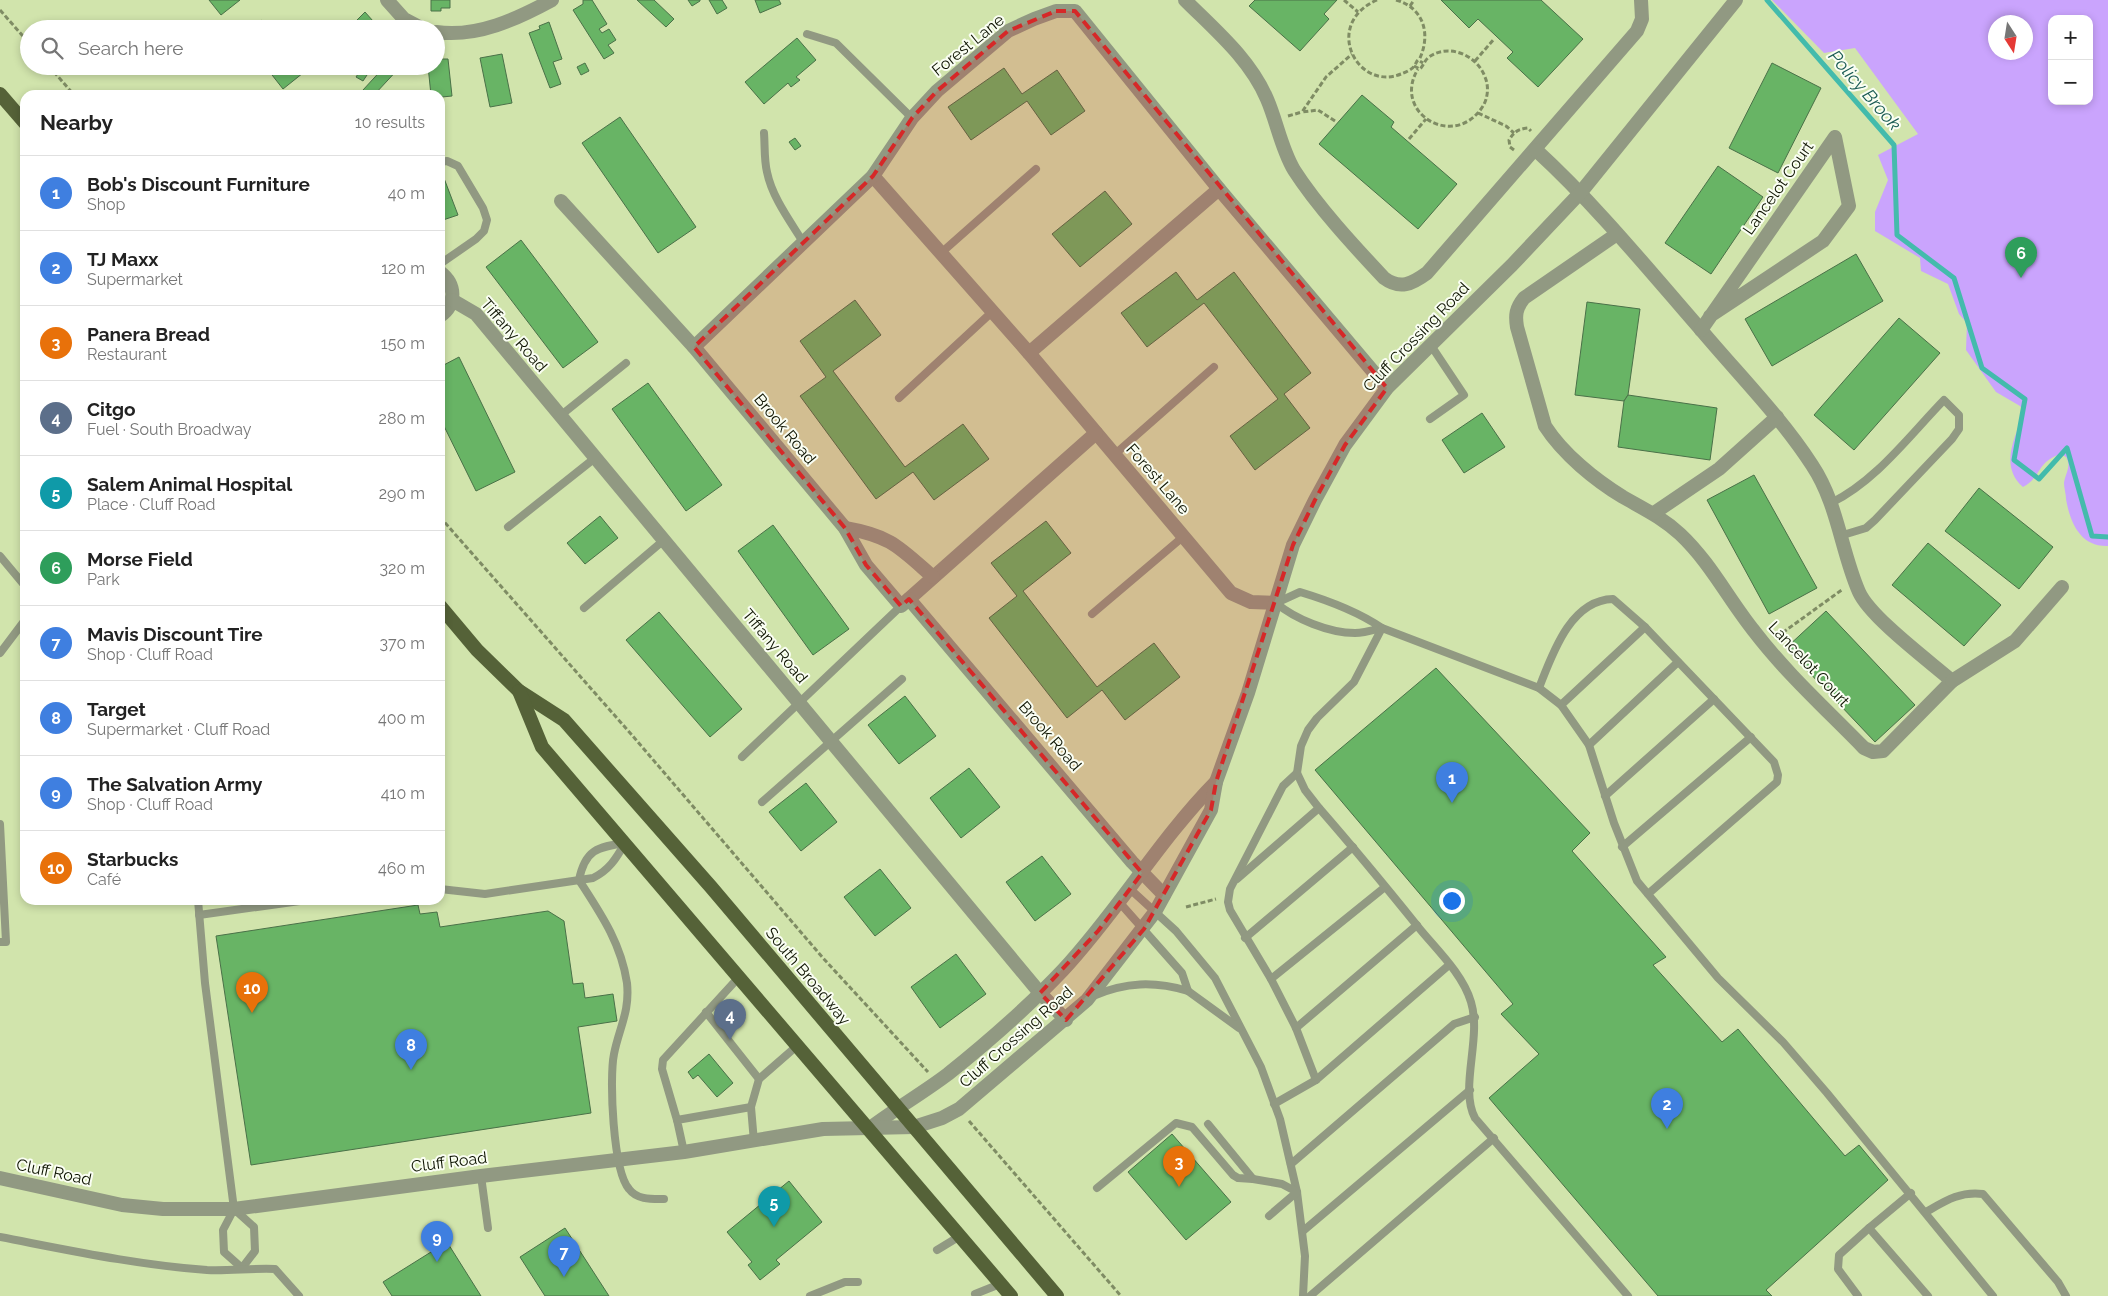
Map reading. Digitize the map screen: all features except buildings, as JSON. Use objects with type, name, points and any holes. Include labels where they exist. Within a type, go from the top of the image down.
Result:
[{"type":"main road","points":[[0,94],[20,117]]},
{"type":"main road","name":"South Broadway","points":[[445,612],[477,650],[520,692],[564,720],[711,887],[1057,1296]]},
{"type":"main road","name":"South Broadway","points":[[520,692],[542,747],[870,1128],[1011,1296]]},
{"type":"street","points":[[387,0],[406,20]]},
{"type":"street","points":[[445,32],[479,31],[552,0]]},
{"type":"street","points":[[1186,0],[1241,56],[1256,77],[1267,98],[1285,150],[1304,184],[1372,265],[1392,284],[1404,286],[1416,281],[1427,273],[1637,32],[1642,19],[1641,0]]},
{"type":"street","name":"Cluff Crossing Road","points":[[870,1128],[914,1127],[942,1118],[959,1109],[1066,1020],[1089,997],[1144,929],[1211,810],[1216,782],[1248,693],[1293,545],[1345,446],[1387,388],[1512,265],[1580,192],[1736,0]]},
{"type":"street","name":"Forest Lane","points":[[694,347],[873,176],[912,118],[937,91],[1008,32],[1034,19],[1056,12],[1075,11],[1219,189],[1387,388]]},
{"type":"street","name":"Lancelot Court","points":[[1701,330],[1710,316],[1834,137],[1849,206],[1823,241],[1710,316]]},
{"type":"street","points":[[1536,150],[1580,192],[1777,417],[1814,468],[1831,503],[1860,594],[1871,610],[1952,681]]},
{"type":"street","name":"Forest Lane","points":[[873,176],[1028,353],[1232,593],[1251,602],[1276,603]]},
{"type":"street","points":[[1028,353],[1219,189]]},
{"type":"street","name":"Brook Road","points":[[561,201],[694,347],[845,528],[866,565],[905,602],[1142,873],[1164,895]]},
{"type":"street","name":"Lancelot Court","points":[[1616,234],[1524,298],[1518,306],[1516,315],[1540,412],[1554,440],[1572,458],[1621,496],[1654,513],[1682,536],[1760,638],[1864,748],[1873,752],[1883,751],[1952,681],[2015,641],[2062,586]]},
{"type":"street","points":[[445,278],[451,285],[452,300],[445,312]]},
{"type":"street","name":"Tiffany Road","points":[[452,300],[476,314],[1040,993],[1066,1020]]},
{"type":"street","points":[[1654,513],[1744,450],[1777,417]]},
{"type":"street","points":[[905,602],[1096,433]]},
{"type":"street","points":[[845,528],[869,532],[887,538],[933,577]]},
{"type":"street","name":"Cluff Crossing Road","points":[[896,1108],[937,1081],[987,1042],[1040,993],[1098,931],[1198,800],[1216,782]]},
{"type":"street","points":[[870,1128],[896,1108]]},
{"type":"street","name":"Cluff Road","points":[[0,1178],[122,1205],[164,1209],[234,1209],[481,1176],[684,1152],[754,1142],[823,1129],[870,1128]]},
{"type":"lane","points":[[807,34],[836,43],[912,118]]},
{"type":"lane","points":[[764,133],[766,171],[769,180],[788,218],[803,242]]},
{"type":"lane","points":[[445,161],[458,166],[483,208],[487,220],[484,231],[476,239],[445,261]]},
{"type":"lane","points":[[941,252],[1036,169]]},
{"type":"lane","points":[[899,398],[992,312]]},
{"type":"lane","points":[[1430,344],[1464,395],[1430,419]]},
{"type":"lane","points":[[560,416],[626,363]]},
{"type":"lane","points":[[1114,455],[1214,367]]},
{"type":"lane","points":[[1831,503],[1846,495],[1871,476],[1944,400],[1959,415],[1959,429],[1952,439],[1875,520],[1866,528],[1842,535]]},
{"type":"lane","points":[[508,527],[595,458]]},
{"type":"lane","points":[[1092,614],[1184,536]]},
{"type":"lane","points":[[584,608],[664,540]]},
{"type":"lane","points":[[0,556],[20,580]]},
{"type":"lane","points":[[1382,628],[1356,633],[1332,629],[1288,613],[1276,603],[1300,592],[1361,613],[1382,628],[1539,688],[1561,706],[1589,745],[1622,847],[1637,880],[1718,978],[1783,1042],[1911,1193],[1994,1296]]},
{"type":"lane","points":[[1539,688],[1563,632],[1590,605],[1602,599],[1613,598],[1645,627],[1774,762],[1778,775],[1777,782],[1648,894]]},
{"type":"lane","points":[[742,756],[905,602]]},
{"type":"lane","points":[[0,653],[20,627]]},
{"type":"lane","points":[[1561,706],[1645,627]]},
{"type":"lane","points":[[1382,628],[1354,682],[1317,718],[1308,730],[1301,746],[1297,773],[1305,790],[1449,965],[1471,1000],[1475,1017],[1470,1090],[1471,1110],[1628,1296]]},
{"type":"lane","points":[[1589,745],[1678,662]]},
{"type":"lane","points":[[762,802],[902,679]]},
{"type":"lane","points":[[1605,796],[1714,699]]},
{"type":"lane","points":[[1622,847],[1751,737]]},
{"type":"lane","points":[[1297,773],[1283,786],[1228,896],[1230,910],[1271,979],[1296,1028],[1316,1080]]},
{"type":"lane","points":[[1234,882],[1319,808]]},
{"type":"lane","points":[[0,824],[6,942],[0,942]]},
{"type":"lane","points":[[445,890],[485,894],[580,880],[603,873],[613,864],[625,843]]},
{"type":"lane","points":[[625,843],[599,847],[592,853],[582,869],[580,880],[617,942],[627,985],[627,1008],[614,1052],[611,1085],[619,1160],[628,1189],[641,1197],[664,1199]]},
{"type":"lane","points":[[1245,938],[1353,847]]},
{"type":"lane","points":[[1271,979],[1385,886]]},
{"type":"lane","points":[[1130,889],[1176,931],[1216,978],[1226,994],[1241,1030],[1261,1067],[1274,1104],[1297,1192],[1305,1256],[1303,1296]]},
{"type":"lane","points":[[1120,903],[1182,973],[1188,991]]},
{"type":"lane","points":[[198,905],[205,983],[234,1209],[223,1230],[224,1252],[242,1268]]},
{"type":"lane","points":[[199,915],[272,905]]},
{"type":"lane","points":[[1296,1028],[1416,925]]},
{"type":"lane","points":[[1274,1104],[1316,1080],[1449,965]]},
{"type":"lane","points":[[684,1152],[662,1069],[663,1060],[739,977]]},
{"type":"lane","points":[[1089,997],[1112,988],[1148,982],[1188,991],[1241,1030]]},
{"type":"lane","points":[[706,1012],[759,1079]]},
{"type":"lane","points":[[1291,1164],[1454,1024],[1475,1017]]},
{"type":"lane","points":[[754,1142],[751,1107],[759,1079],[798,1046]]},
{"type":"lane","points":[[1303,1231],[1470,1090]]},
{"type":"lane","points":[[677,1120],[751,1107]]},
{"type":"lane","points":[[1097,1188],[1176,1123],[1192,1127],[1233,1175],[1238,1178],[1282,1184],[1297,1192]]},
{"type":"lane","points":[[1208,1124],[1253,1179]]},
{"type":"lane","points":[[1310,1296],[1494,1138]]},
{"type":"lane","points":[[481,1176],[488,1228]]},
{"type":"lane","points":[[1269,1216],[1297,1192]]},
{"type":"lane","points":[[1926,1212],[1950,1198],[1968,1192],[1983,1194],[2058,1282],[2066,1296]]},
{"type":"lane","points":[[1858,1296],[1838,1269],[1839,1255],[1911,1193]]},
{"type":"lane","points":[[234,1209],[254,1227],[255,1251],[242,1268]]},
{"type":"lane","points":[[1869,1228],[1928,1296]]},
{"type":"lane","points":[[937,1250],[960,1236]]},
{"type":"lane","points":[[0,1237],[134,1262],[209,1270],[275,1269],[299,1296]]},
{"type":"lane","points":[[810,1296],[845,1282],[858,1282]]},
{"type":"lane","points":[[975,1294],[1000,1284]]},
{"type":"path","points":[[1344,0],[1358,12]]},
{"type":"path","points":[[1377,0],[1365,5],[1358,12],[1350,26],[1348,38],[1352,54],[1364,69],[1375,75],[1388,77],[1416,67],[1422,67],[1421,62],[1425,48],[1426,34],[1423,21],[1410,6],[1396,0]]},
{"type":"path","points":[[1410,6],[1414,0]]},
{"type":"path","points":[[0,10],[20,33]]},
{"type":"path","points":[[1475,60],[1494,40]]},
{"type":"path","points":[[1452,51],[1475,60],[1486,80],[1487,92],[1485,103],[1478,113],[1468,122],[1456,126],[1443,126],[1426,119],[1413,102],[1411,89],[1416,67],[1415,62],[1421,62],[1440,52],[1452,51]]},
{"type":"path","points":[[1335,121],[1318,110],[1302,112],[1326,77],[1352,54]]},
{"type":"path","points":[[57,75],[70,90]]},
{"type":"path","points":[[1478,113],[1506,126],[1514,133]]},
{"type":"path","points":[[1409,139],[1426,119]]},
{"type":"path","points":[[1516,152],[1510,147],[1509,140],[1514,133],[1520,128],[1528,128],[1534,132]]},
{"type":"path","points":[[445,523],[624,726],[823,958],[937,1081]]},
{"type":"path","points":[[1760,638],[1784,630],[1855,580]]},
{"type":"path","points":[[1186,907],[1228,896]]},
{"type":"path","points":[[959,1109],[1022,1184],[1122,1296]]},
{"type":"highlighted area","points":[[1056,11],[1075,11],[1387,388],[1345,445],[1293,545],[1216,782],[1211,810],[1144,929],[1066,1020],[1040,993],[1098,931],[1142,873],[909,599],[901,606],[866,565],[845,528],[694,347],[873,176],[912,118],[937,91],[1008,31]]},
{"type":"shaded area","points":[[1772,0],[2108,0],[2108,546],[2098,545],[2083,538],[2070,516],[2064,487],[2068,467],[2066,457],[2061,454],[2047,461],[2033,479],[2023,487],[2016,479],[2010,461],[2011,451],[2024,413],[2020,406],[1996,392],[1966,350],[1967,323],[1959,314],[1948,284],[1921,271],[1920,258],[1875,231],[1875,212],[1888,180],[1878,155],[1918,134],[1855,48],[1824,53]]},
{"type":"waterway","name":"Policy Brook","points":[[1767,0],[1894,145],[1897,235],[1954,278],[1982,368],[2025,399],[2014,460],[2039,479],[2067,448],[2092,536],[2108,537]]},
{"type":"place","name":"Morse Field","points":[[2021,278]]},
{"type":"place","name":"Bob's Discount Furniture","points":[[1452,803]]},
{"type":"place","name":"Starbucks","points":[[252,1013]]},
{"type":"place","name":"Citgo","points":[[730,1040]]},
{"type":"place","name":"Target","points":[[411,1070]]},
{"type":"place","name":"TJ Maxx","points":[[1667,1129]]},
{"type":"place","name":"Panera Bread","points":[[1179,1187]]},
{"type":"place","name":"Salem Animal Hospital","points":[[774,1227]]},
{"type":"place","name":"The Salvation Army","points":[[437,1262]]},
{"type":"place","name":"Mavis Discount Tire","points":[[564,1277]]}]
